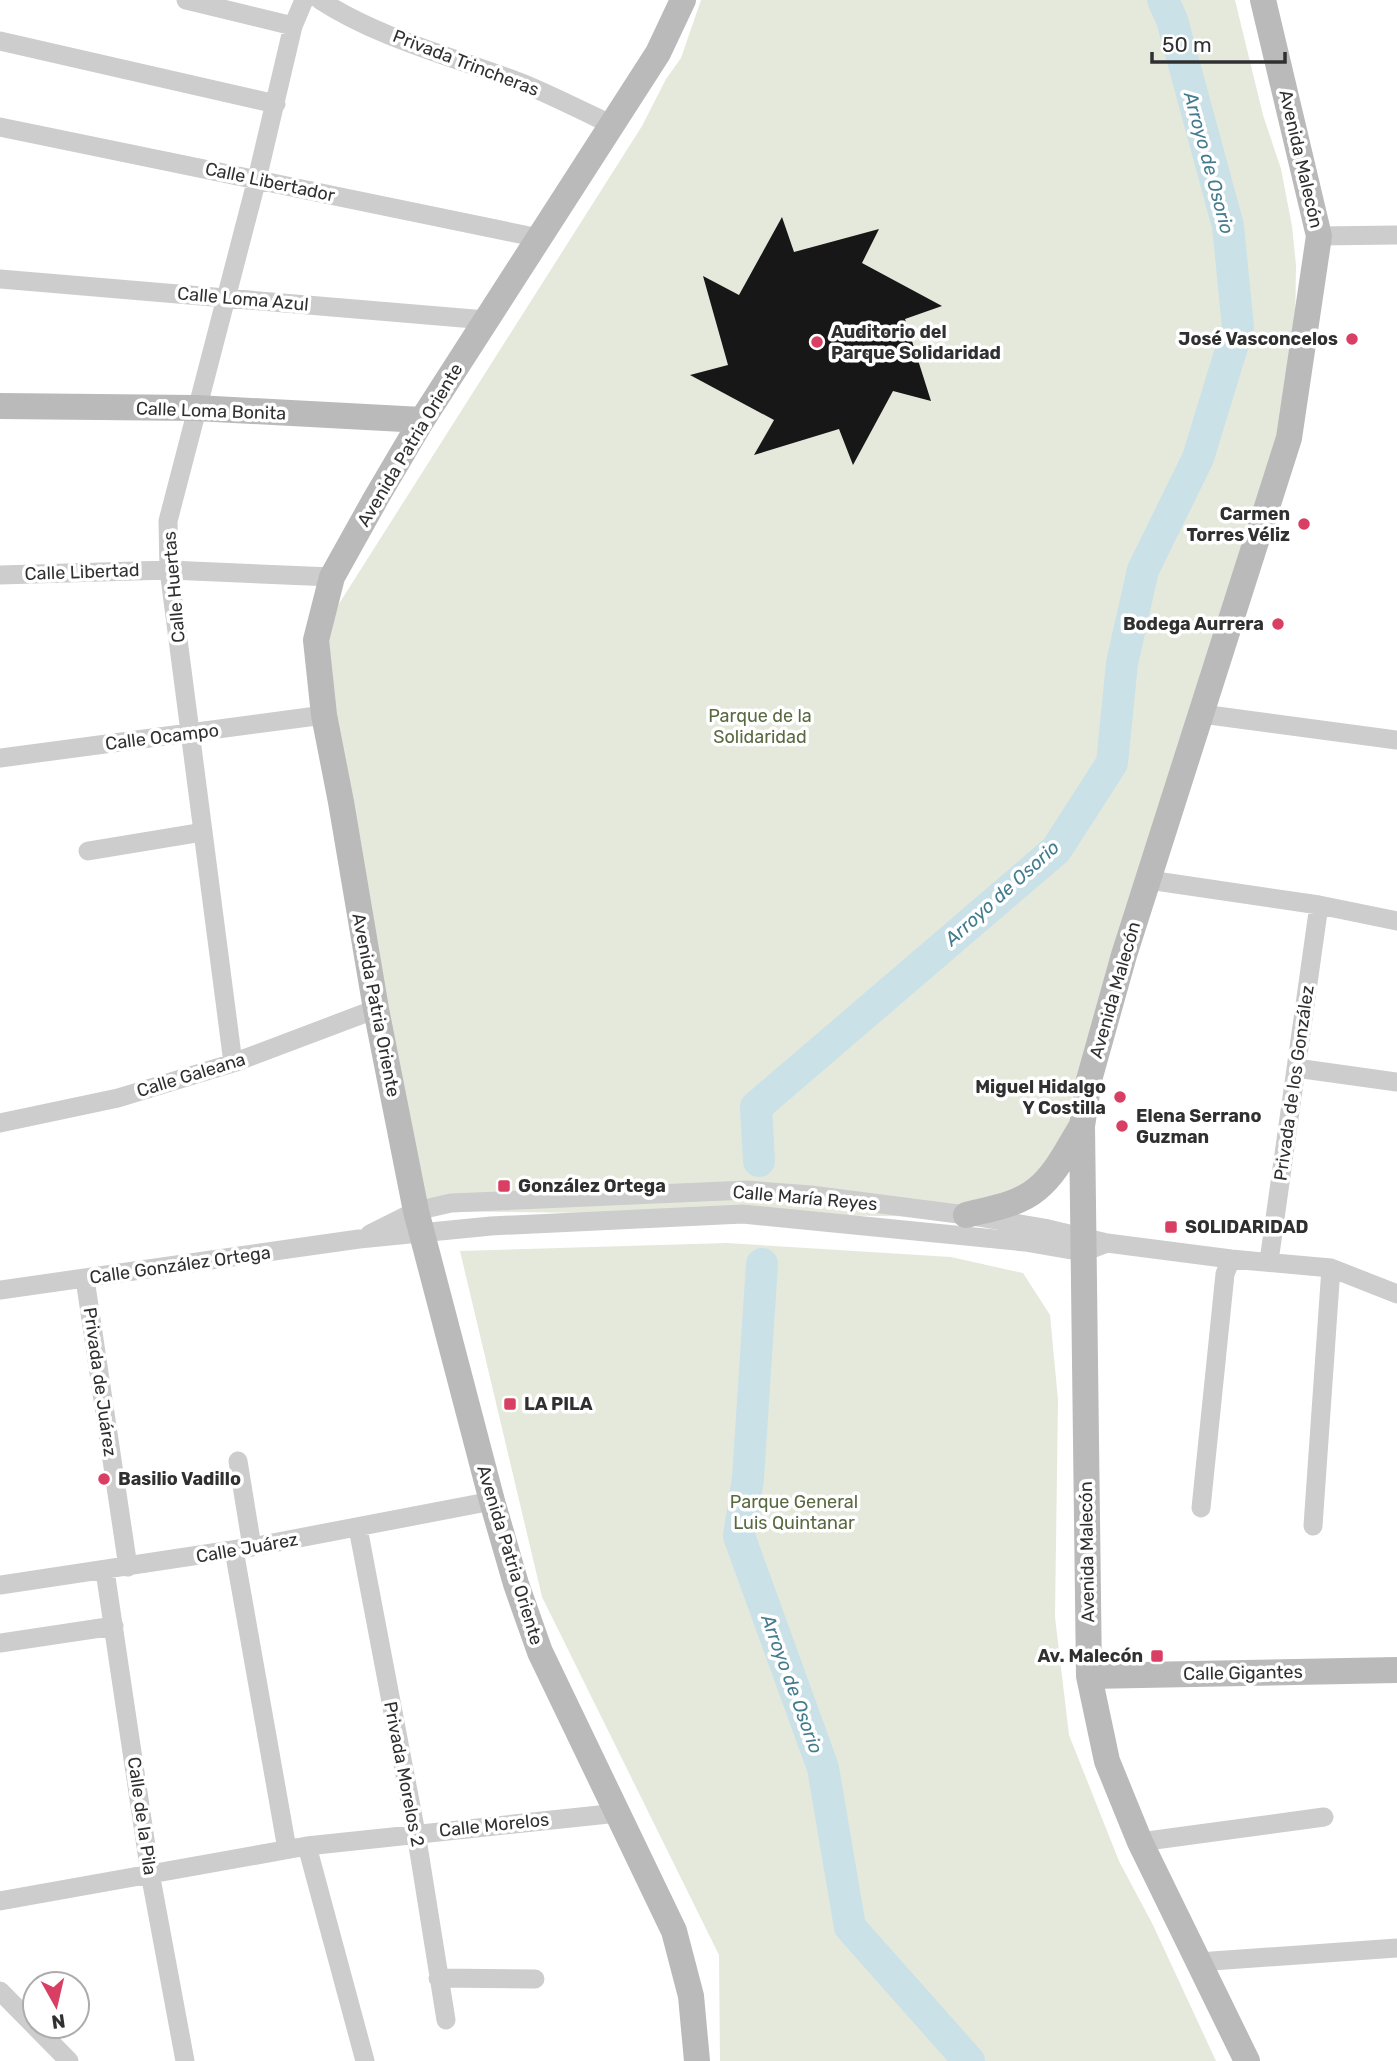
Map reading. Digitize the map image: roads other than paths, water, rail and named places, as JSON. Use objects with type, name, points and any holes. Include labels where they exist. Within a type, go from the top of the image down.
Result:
[{"type":"street","points":[[186,0],[293,26]]},
{"type":"street","name":"Calle Huertas","points":[[233,1063],[169,570],[168,521],[276,104],[293,26],[304,0]]},
{"type":"street","name":"Privada Trincheras","points":[[320,0],[342,14],[373,28],[530,86],[612,125]]},
{"type":"street","name":"Avenida Patria Oriente","points":[[683,0],[658,53],[422,420],[332,577],[316,640],[324,715],[376,1009],[419,1222],[492,1501],[516,1584],[540,1652],[674,1931],[691,1996],[697,2061]]},
{"type":"street","name":"Avenida Malecón","points":[[1247,2061],[1140,1842],[1107,1760],[1089,1675],[1090,1244],[1082,1126],[1089,1080],[1124,955],[1289,438],[1319,236],[1264,0]]},
{"type":"street","points":[[0,41],[276,104]]},
{"type":"street","name":"Calle Libertador","points":[[0,127],[539,238]]},
{"type":"street","points":[[1319,236],[1397,235]]},
{"type":"street","name":"Calle Loma Azul","points":[[0,279],[486,320]]},
{"type":"street","name":"Calle Loma Bonita","points":[[0,406],[196,408],[422,420]]},
{"type":"street","name":"Calle Libertad","points":[[0,575],[169,570],[332,577]]},
{"type":"street","points":[[1202,714],[1397,740]]},
{"type":"street","name":"Calle Ocampo","points":[[0,758],[324,715]]},
{"type":"street","points":[[88,851],[203,832]]},
{"type":"street","points":[[1149,880],[1319,905],[1397,921]]},
{"type":"street","name":"Privada de los González","points":[[1269,1261],[1319,905]]},
{"type":"street","name":"Calle Galeana","points":[[0,1122],[118,1098],[233,1063],[376,1009]]},
{"type":"street","points":[[1296,1068],[1397,1082]]},
{"type":"street","points":[[966,1215],[1011,1203],[1037,1190],[1062,1159],[1082,1126]]},
{"type":"street","name":"Calle María Reyes","points":[[419,1222],[451,1203],[747,1190],[811,1195],[966,1215],[1044,1228],[1090,1244]]},
{"type":"street","name":"Calle María Reyes","points":[[419,1222],[491,1226],[743,1214],[1331,1268],[1397,1293]]},
{"type":"street","name":"Calle González Ortega","points":[[0,1290],[359,1239],[419,1222]]},
{"type":"street","points":[[1201,1508],[1225,1275],[1231,1259]]},
{"type":"street","points":[[1313,1526],[1331,1268]]},
{"type":"street","name":"Privada de Juárez","points":[[85,1279],[128,1567]]},
{"type":"street","points":[[238,1461],[243,1549],[287,1849]]},
{"type":"street","name":"Calle Juárez","points":[[0,1584],[243,1549],[492,1501]]},
{"type":"street","name":"Privada Morelos 2","points":[[358,1528],[416,1833],[446,2020]]},
{"type":"street","name":"Calle de la Pila","points":[[105,1570],[150,1873],[185,2061]]},
{"type":"street","points":[[0,1643],[114,1626]]},
{"type":"street","name":"Calle Gigantes","points":[[1089,1675],[1397,1670]]},
{"type":"street","name":"Calle Morelos","points":[[0,1901],[307,1846],[618,1813]]},
{"type":"street","points":[[1140,1842],[1324,1817]]},
{"type":"street","points":[[307,1846],[365,2061]]},
{"type":"street","points":[[1198,1962],[1397,1948]]},
{"type":"street","points":[[439,1978],[535,1979]]},
{"type":"street","points":[[0,1990],[69,2061]]},
{"type":"waterway","name":"Arroyo de Osorio","points":[[759,1161],[756,1107],[1056,850],[1112,763],[1122,663],[1143,570],[1198,458],[1238,327],[1228,226],[1172,20],[1163,0]]},
{"type":"waterway","name":"Arroyo de Osorio","points":[[762,1264],[748,1478],[739,1536],[823,1768],[850,1927],[969,2061]]},
{"type":"place","name":"José Vasconcelos","points":[[1352,339]]},
{"type":"place","name":"Auditorio del Parque Solidaridad","points":[[817,342]]},
{"type":"place","name":"Carmen Torres Véliz","points":[[1304,524]]},
{"type":"place","name":"Bodega Aurrera","points":[[1278,624]]},
{"type":"place","name":"Miguel Hidalgo Y Costilla","points":[[1120,1097]]},
{"type":"place","name":"Elena Serrano Guzman","points":[[1122,1126]]},
{"type":"place","name":"González Ortega","points":[[504,1186]]},
{"type":"place","name":"SOLIDARIDAD","points":[[1171,1227]]},
{"type":"place","name":"LA PILA","points":[[510,1404]]},
{"type":"place","name":"Basilio Vadillo","points":[[104,1479]]},
{"type":"place","name":"Av. Malecón","points":[[1157,1656]]},
{"type":"park label","name":"Parque de la Solidaridad","points":[[760,726]]},
{"type":"park label","name":"Parque General Luis Quintanar","points":[[794,1512]]}]
